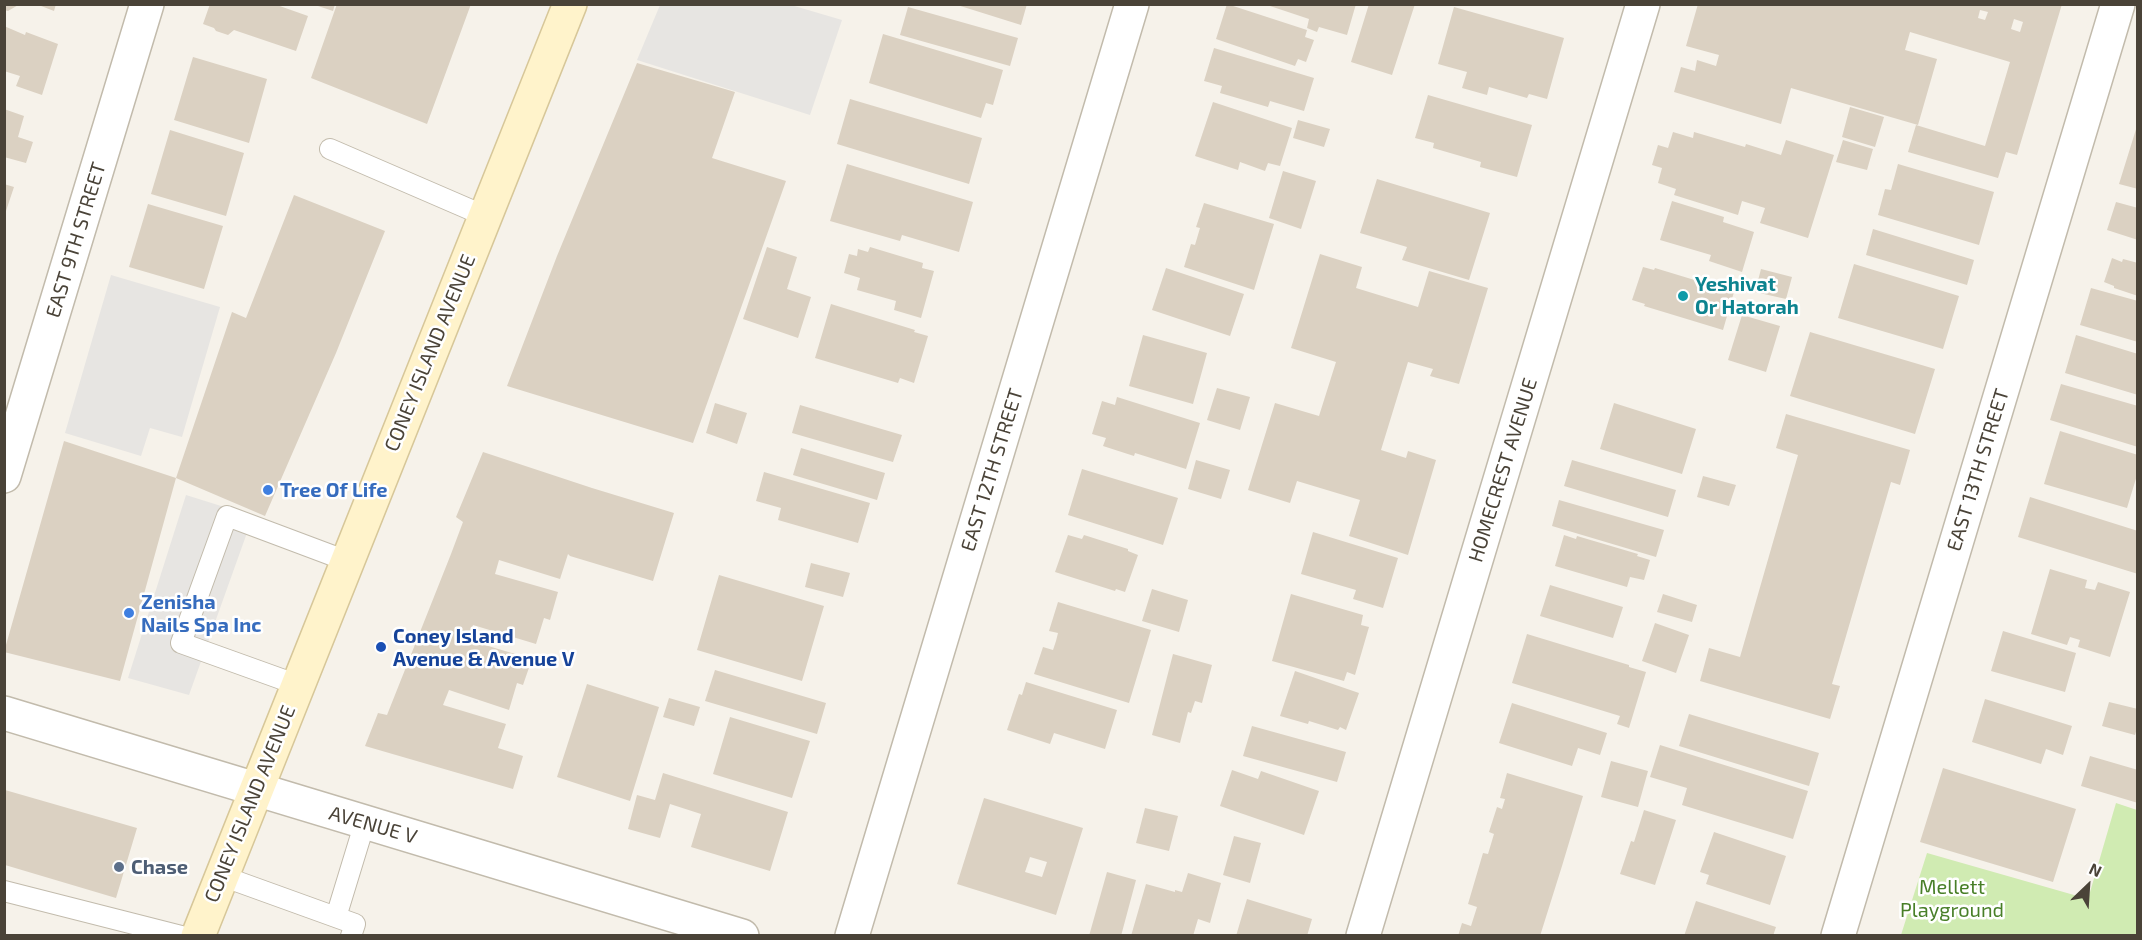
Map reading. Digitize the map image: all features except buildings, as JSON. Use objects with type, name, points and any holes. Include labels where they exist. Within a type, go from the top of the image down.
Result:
[{"type":"main road","name":"CONEY ISLAND AVENUE","points":[[198,936],[570,4]]},
{"type":"street","name":"EAST 9TH STREET","points":[[4,476],[147,4]]},
{"type":"street","name":"EAST 12TH STREET","points":[[852,936],[1132,4]]},
{"type":"street","name":"HOMECREST AVENUE","points":[[1363,936],[1643,4]]},
{"type":"street","name":"EAST 13TH STREET","points":[[1838,936],[2118,4]]},
{"type":"street","name":"AVENUE V","points":[[4,713],[742,936]]},
{"type":"lane","points":[[330,149],[485,216]]},
{"type":"lane","points":[[298,685],[182,643],[226,516],[347,561]]},
{"type":"lane","points":[[336,917],[365,822]]},
{"type":"lane","points":[[222,876],[355,924],[351,936]]},
{"type":"lane","points":[[4,891],[181,936]]},
{"type":"green space","name":"Mellett Playground","points":[[2116,803],[2137,810],[2137,935],[1901,935],[1927,853],[2088,899]]},
{"type":"shaded area","points":[[660,5],[791,5],[842,20],[810,115],[637,60]]},
{"type":"shaded area","points":[[111,275],[220,307],[182,437],[150,428],[141,456],[65,433]]},
{"type":"shaded area","points":[[186,495],[253,516],[189,695],[128,678]]},
{"type":"place","name":"Yeshivat Or Hatorah","points":[[1683,296]]},
{"type":"place","name":"Tree Of Life","points":[[268,490]]},
{"type":"place","name":"Zenisha Nails Spa Inc","points":[[129,613]]},
{"type":"place","name":"Coney Island Avenue & Avenue V","points":[[381,647]]},
{"type":"place","name":"Chase","points":[[119,867]]}]
